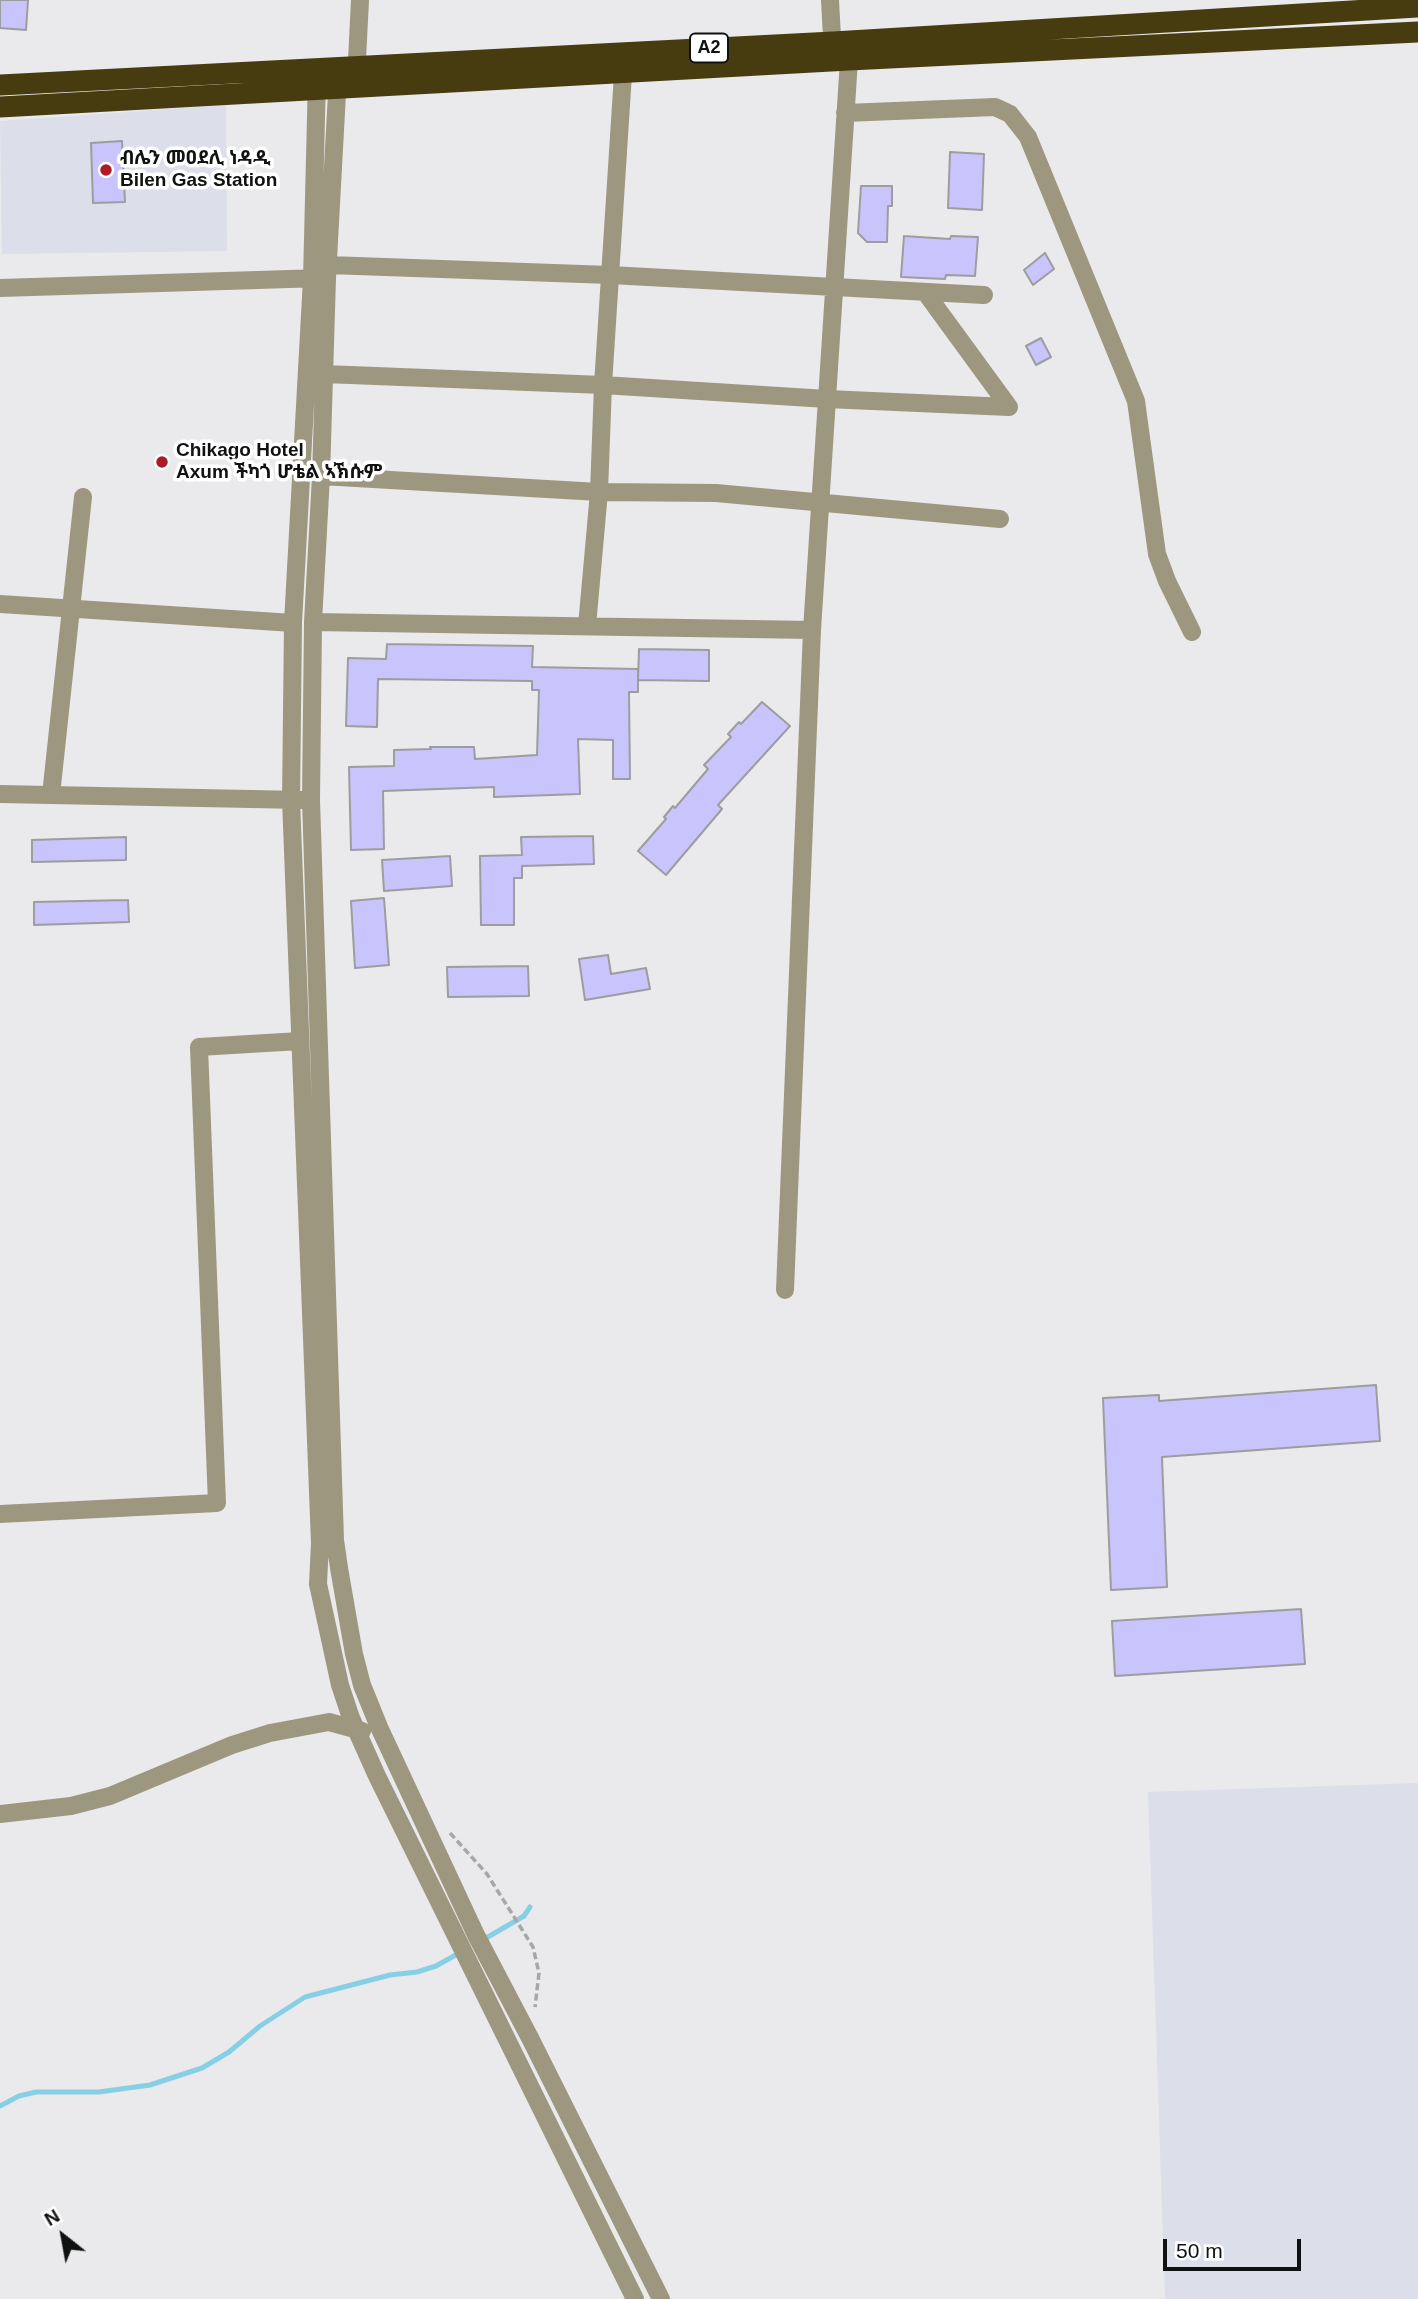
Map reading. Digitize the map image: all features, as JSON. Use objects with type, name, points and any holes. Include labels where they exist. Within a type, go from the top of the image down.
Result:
[{"type":"highway","name":"A2","points":[[0,85],[623,74],[841,51],[1405,5]]},
{"type":"highway","name":"A2","points":[[0,107],[337,78],[841,51],[1409,32]]},
{"type":"street","points":[[360,0],[337,78],[293,623],[290,800],[320,1543],[318,1584],[340,1685],[394,1814],[635,2299]]},
{"type":"street","points":[[785,1290],[812,630],[845,113],[841,51],[830,0]]},
{"type":"street","points":[[1405,5],[1409,32]]},
{"type":"street","points":[[587,626],[600,492],[603,385],[623,74]]},
{"type":"street","points":[[845,113],[995,107],[1010,114],[1028,137],[1136,401],[1157,554],[1192,632]]},
{"type":"street","points":[[323,274],[325,374],[313,622],[311,800],[335,1540],[354,1654],[362,1685],[379,1727],[476,1935],[661,2299]]},
{"type":"street","points":[[0,288],[323,274],[610,275],[984,295]]},
{"type":"street","points":[[325,374],[603,385],[1009,407],[925,292]]},
{"type":"street","points":[[321,476],[600,492],[716,493],[1000,519]]},
{"type":"street","points":[[51,795],[83,497]]},
{"type":"street","points":[[0,604],[293,623]]},
{"type":"street","points":[[313,622],[812,630]]},
{"type":"street","points":[[0,794],[311,800]]},
{"type":"street","points":[[0,1514],[217,1503],[199,1047],[300,1041]]},
{"type":"street","points":[[0,1814],[71,1806],[110,1796],[232,1745],[270,1733],[329,1722],[367,1731],[379,1727]]},
{"type":"path","points":[[443,1827],[487,1874],[533,1947],[539,1973],[530,2038]]},
{"type":"shaded area","points":[[226,105],[227,251],[2,254],[0,121]]},
{"type":"shaded area","points":[[1418,1783],[1418,2299],[1165,2299],[1148,1792]]},
{"type":"building","points":[[0,0],[28,0],[26,30],[0,28]]},
{"type":"building","points":[[122,141],[125,202],[93,203],[91,143]]},
{"type":"building","points":[[950,152],[984,154],[982,210],[948,208]]},
{"type":"building","points":[[861,186],[892,186],[892,206],[888,206],[887,242],[867,242],[858,233]]},
{"type":"building","points":[[904,236],[950,239],[951,236],[978,237],[975,276],[946,275],[945,279],[901,277]]},
{"type":"building","points":[[1045,253],[1054,269],[1033,285],[1024,270]]},
{"type":"building","points":[[1041,338],[1051,357],[1036,365],[1026,346]]},
{"type":"building","points":[[387,644],[533,646],[532,667],[638,669],[638,692],[629,692],[630,779],[613,779],[613,740],[578,739],[580,794],[494,797],[494,787],[383,791],[384,849],[351,850],[349,767],[394,766],[394,750],[431,749],[430,747],[474,747],[475,759],[537,755],[539,690],[532,690],[532,681],[378,679],[377,727],[346,726],[348,658],[386,659]]},
{"type":"building","points":[[639,649],[709,650],[709,681],[638,680]]},
{"type":"building","points":[[762,702],[790,726],[718,805],[722,809],[666,875],[638,851],[666,819],[664,817],[673,806],[675,808],[708,769],[704,765],[731,737],[728,734]]},
{"type":"building","points":[[593,836],[594,864],[522,866],[522,878],[514,878],[514,925],[481,925],[480,856],[522,855],[521,837]]},
{"type":"building","points":[[126,837],[126,860],[32,862],[32,840]]},
{"type":"building","points":[[450,856],[452,886],[384,891],[382,860]]},
{"type":"building","points":[[384,898],[389,965],[355,968],[351,901]]},
{"type":"building","points":[[128,900],[129,922],[34,925],[34,902]]},
{"type":"building","points":[[608,955],[611,974],[646,968],[650,989],[585,1000],[579,959]]},
{"type":"building","points":[[528,966],[529,996],[448,997],[447,967]]},
{"type":"building","points":[[1376,1385],[1380,1441],[1162,1457],[1167,1587],[1111,1590],[1103,1398],[1159,1395],[1159,1401]]},
{"type":"building","points":[[1301,1609],[1305,1664],[1115,1676],[1112,1621]]},
{"type":"waterway","points":[[481,1941],[524,1916],[530,1907]]},
{"type":"waterway","points":[[0,2106],[19,2096],[36,2092],[99,2092],[150,2085],[202,2068],[229,2052],[260,2026],[305,1997],[390,1975],[417,1972],[436,1966],[461,1952]]},
{"type":"place","name":"ብሌን መዐደሊ ነዳዲ Bilen Gas Station","points":[[106,170]]},
{"type":"place","name":"Chikago Hotel Axum ችካጎ ሆቴል ኣኽሱም","points":[[162,462]]}]
